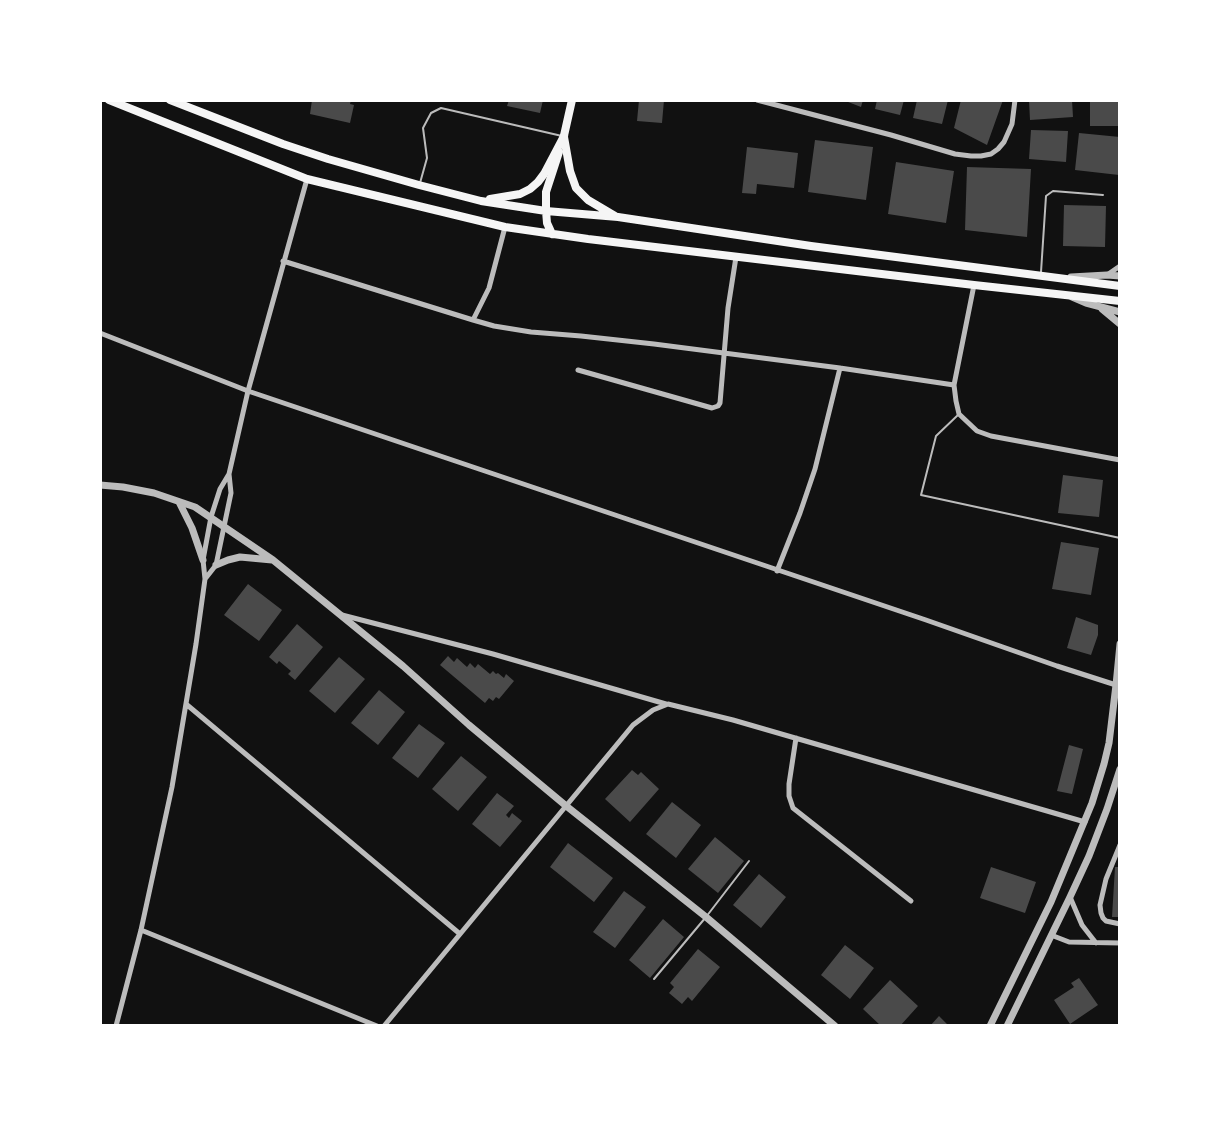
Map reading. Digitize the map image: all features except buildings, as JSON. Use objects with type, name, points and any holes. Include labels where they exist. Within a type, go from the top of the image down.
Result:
[{"type":"main road","points":[[109,100],[307,179],[505,227],[736,257],[1119,301]]},
{"type":"main road","points":[[170,100],[283,144],[481,201],[1119,286]]},
{"type":"main road","points":[[552,234],[547,223],[545,201],[572,100]]},
{"type":"main road","points":[[481,201],[520,194],[530,189],[544,174],[564,136]]},
{"type":"main road","points":[[564,136],[572,181],[576,188],[588,200],[618,218]]},
{"type":"street","points":[[756,100],[955,154],[981,156],[991,154],[1004,142],[1012,124],[1015,100]]},
{"type":"street","points":[[203,560],[211,517],[220,489],[229,474],[248,391],[307,179]]},
{"type":"street","points":[[473,320],[489,288],[505,227]]},
{"type":"street","points":[[578,370],[712,408],[718,406],[728,308],[736,257]]},
{"type":"street","points":[[283,261],[473,320],[510,329],[615,339],[954,385]]},
{"type":"street","points":[[1107,275],[1119,266]]},
{"type":"street","points":[[1061,278],[1119,276]]},
{"type":"street","points":[[974,285],[954,385],[959,414],[977,431],[990,436],[1119,460]]},
{"type":"street","points":[[1064,294],[1119,312]]},
{"type":"street","points":[[1100,307],[1119,324]]},
{"type":"street","points":[[100,333],[248,391],[1116,685]]},
{"type":"street","points":[[777,571],[801,513],[815,469],[840,368]]},
{"type":"street","points":[[205,579],[216,565],[231,493],[229,474]]},
{"type":"street","points":[[100,485],[141,490],[195,507],[273,560],[403,666],[565,805],[706,917],[835,1026]]},
{"type":"street","points":[[116,1026],[141,930],[172,787],[205,579],[203,560],[180,502]]},
{"type":"street","points":[[216,565],[240,558],[273,560]]},
{"type":"street","points":[[339,615],[493,654],[668,705],[733,720],[1085,822]]},
{"type":"street","points":[[990,1026],[1051,902],[1085,822],[1104,764],[1112,724],[1119,644]]},
{"type":"street","points":[[186,704],[460,933]]},
{"type":"street","points":[[384,1026],[633,725],[653,710],[668,705]]},
{"type":"street","points":[[796,738],[789,784],[789,796],[793,808],[911,901]]},
{"type":"street","points":[[1007,1026],[1089,856],[1119,769]]},
{"type":"street","points":[[1119,845],[1106,879],[1100,905],[1103,918],[1119,924]]},
{"type":"street","points":[[1070,897],[1082,925],[1096,942]]},
{"type":"street","points":[[141,930],[376,1026]]},
{"type":"street","points":[[1051,935],[1069,942],[1119,943]]},
{"type":"lane","points":[[419,185],[427,158],[423,128],[431,113],[441,108],[564,136]]},
{"type":"lane","points":[[1040,275],[1046,196],[1053,191],[1103,195]]},
{"type":"lane","points":[[959,414],[936,435],[921,495],[1119,538]]},
{"type":"lane","points":[[654,979],[749,861]]}]
